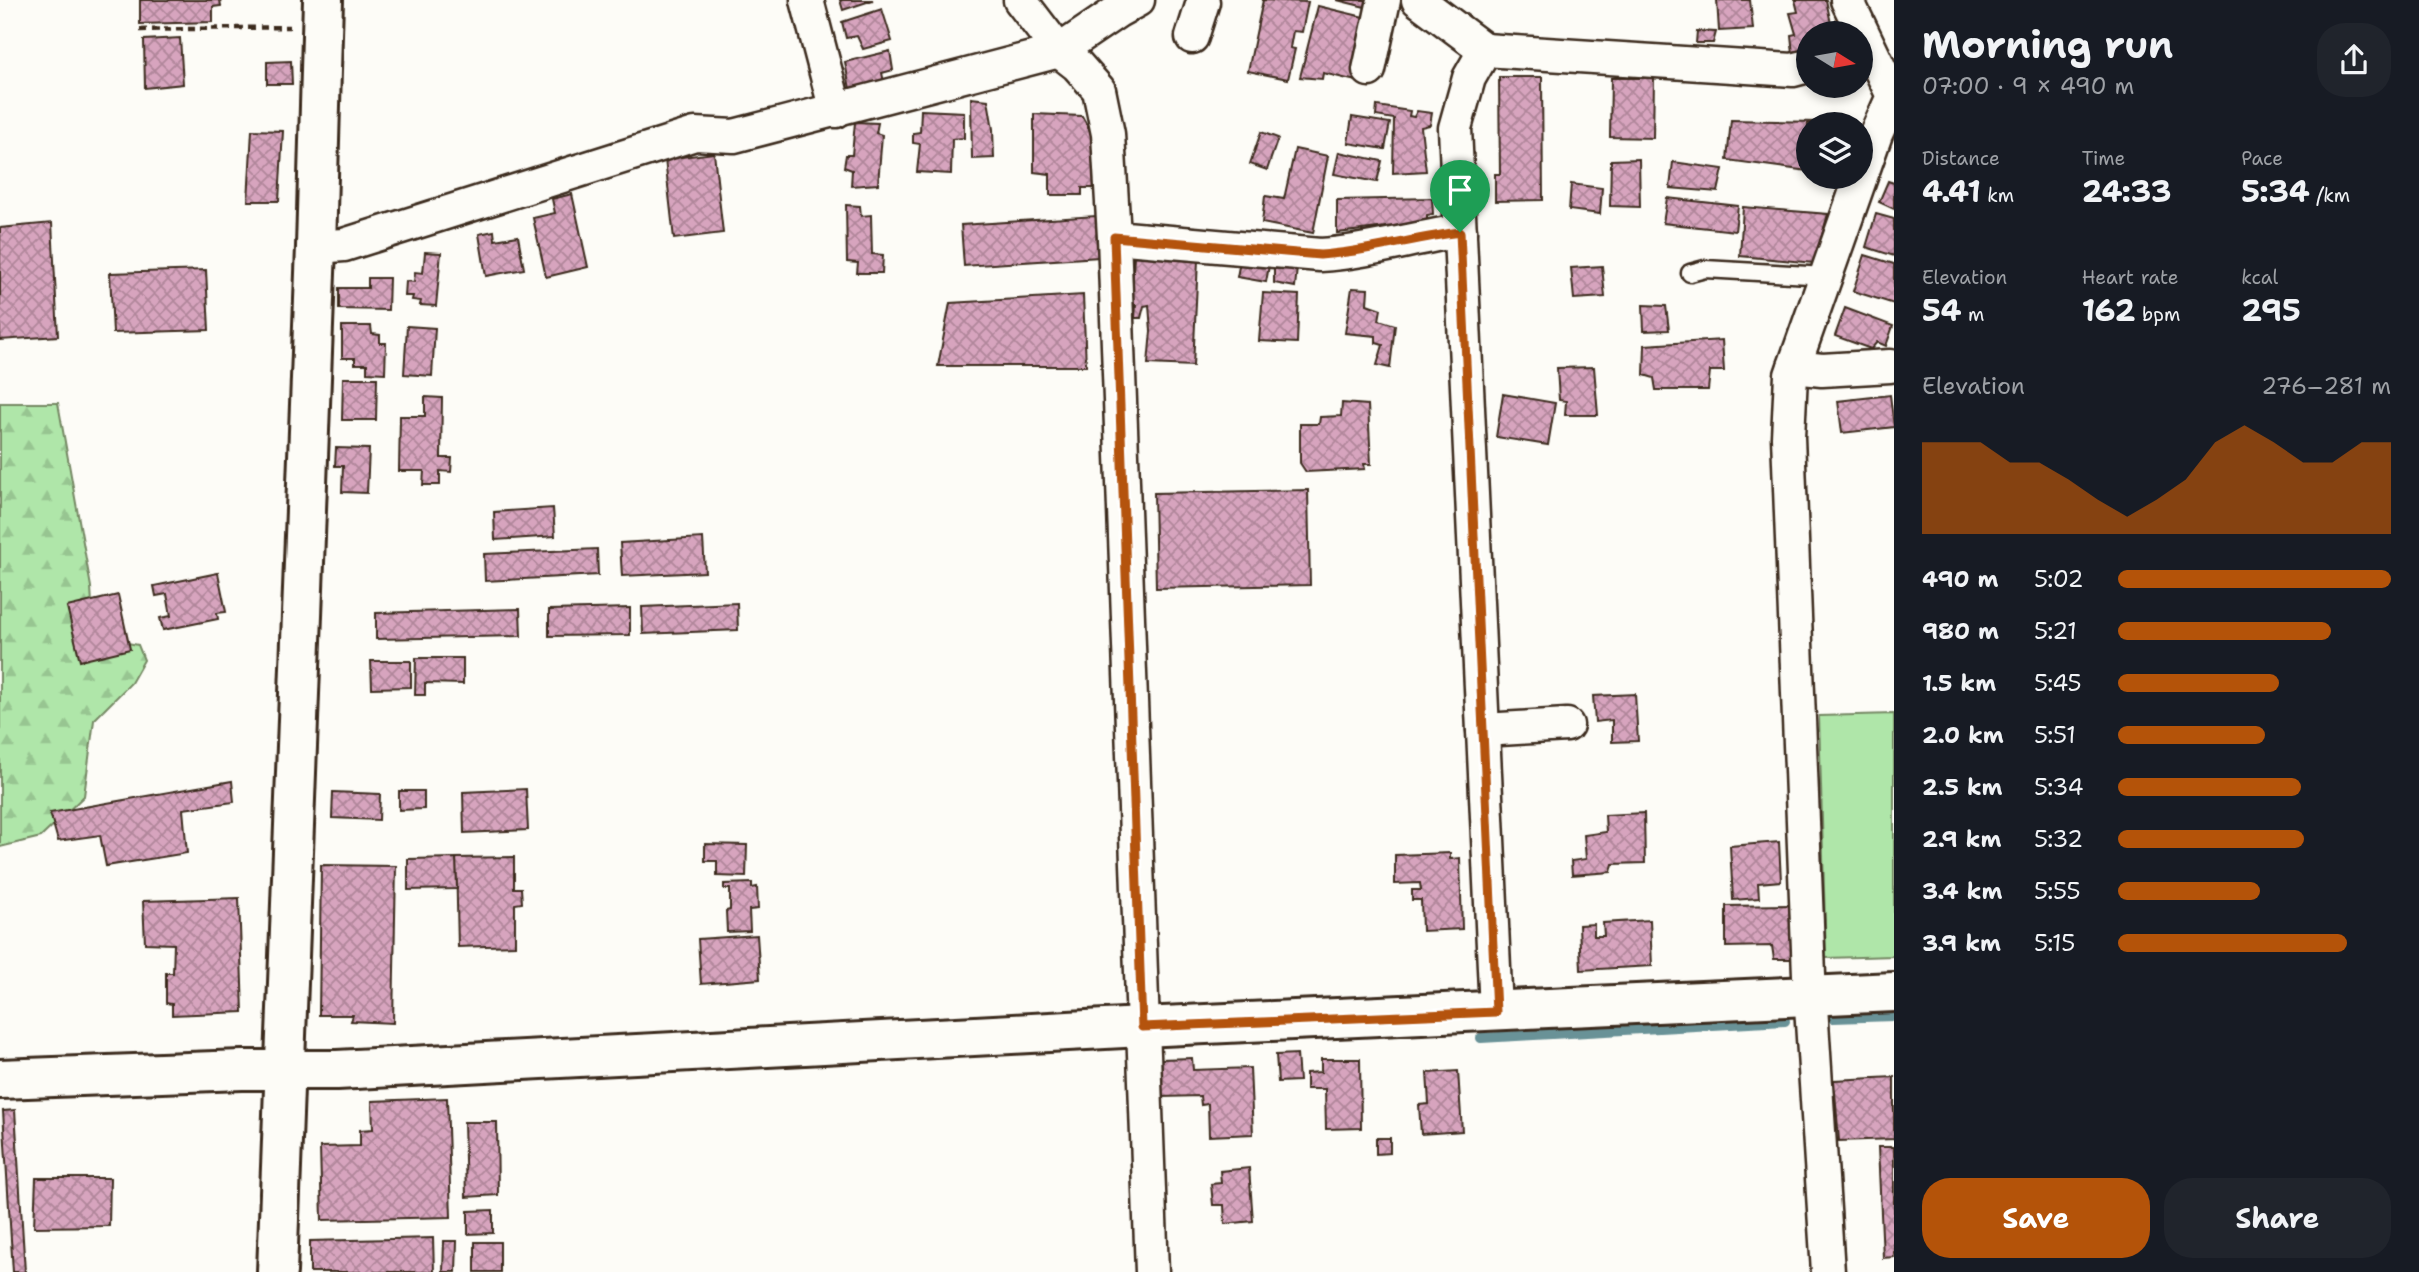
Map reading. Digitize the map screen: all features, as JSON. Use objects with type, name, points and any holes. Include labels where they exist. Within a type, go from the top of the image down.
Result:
[{"type":"street","points":[[807,0],[836,111]]},
{"type":"street","points":[[1020,0],[1059,51],[1077,65],[1099,90],[1108,134],[1152,1272]]},
{"type":"street","points":[[316,247],[344,245],[695,134],[734,136],[1059,51],[1138,0]]},
{"type":"street","points":[[1369,70],[1384,0]]},
{"type":"street","points":[[1418,0],[1485,50],[1796,69]]},
{"type":"street","points":[[1847,0],[1855,21]]},
{"type":"street","points":[[1192,37],[1200,1]]},
{"type":"street","points":[[277,1272],[316,247],[322,13]]},
{"type":"street","points":[[1485,50],[1469,78],[1455,128],[1496,1012]]},
{"type":"street","points":[[1828,1272],[1810,996],[1788,437],[1791,375],[1876,134],[1894,97],[1873,62]]},
{"type":"street","points":[[1114,237],[1320,255],[1353,253],[1460,232]]},
{"type":"street","points":[[1794,367],[1822,370],[1890,366]]},
{"type":"street","points":[[1483,730],[1567,725]]},
{"type":"street","points":[[0,1080],[337,1070],[1142,1027],[1894,992]]},
{"type":"lane","points":[[1690,273],[1705,270],[1826,276]]},
{"type":"path","points":[[141,30],[322,13]]},
{"type":"green space","points":[[0,403],[58,403],[91,587],[94,637],[138,645],[144,660],[131,683],[94,720],[84,796],[41,837],[0,847]]},
{"type":"green space","points":[[1894,714],[1894,956],[1826,958],[1819,716]]},
{"type":"building","points":[[140,0],[220,0],[221,6],[213,7],[213,22],[140,24]]},
{"type":"building","points":[[840,0],[873,0],[843,10]]},
{"type":"building","points":[[1263,0],[1308,2],[1302,32],[1293,31],[1290,48],[1295,49],[1288,79],[1248,71]]},
{"type":"building","points":[[1337,0],[1372,0],[1369,8]]},
{"type":"building","points":[[1717,0],[1750,0],[1753,29],[1719,31]]},
{"type":"building","points":[[1795,0],[1826,0],[1830,21],[1796,21],[1796,34],[1790,13],[1798,12]]},
{"type":"building","points":[[1318,6],[1368,18],[1356,81],[1323,73],[1322,79],[1300,77]]},
{"type":"building","points":[[882,9],[892,41],[863,49],[857,36],[846,38],[842,22]]},
{"type":"building","points":[[1697,31],[1716,32],[1713,43],[1696,43]]},
{"type":"building","points":[[1796,34],[1796,53],[1793,54],[1791,35]]},
{"type":"building","points":[[180,38],[183,84],[145,88],[144,40]]},
{"type":"building","points":[[890,51],[893,70],[882,73],[884,82],[850,89],[845,62]]},
{"type":"building","points":[[291,61],[292,84],[267,84],[267,62]]},
{"type":"building","points":[[1499,77],[1542,77],[1543,200],[1495,201],[1495,174],[1500,174]]},
{"type":"building","points":[[1611,78],[1654,78],[1653,138],[1610,137]]},
{"type":"building","points":[[971,98],[988,100],[994,158],[972,159]]},
{"type":"building","points":[[1377,106],[1410,111],[1409,116],[1414,117],[1417,111],[1432,113],[1430,125],[1421,127],[1426,171],[1393,173],[1394,119],[1376,116]]},
{"type":"building","points":[[921,110],[964,112],[964,138],[952,139],[951,174],[917,172],[920,144],[913,143],[913,133],[920,132]]},
{"type":"building","points":[[1034,114],[1082,116],[1094,138],[1094,188],[1082,188],[1082,195],[1050,195],[1050,174],[1034,172]]},
{"type":"building","points":[[1352,117],[1390,123],[1385,149],[1348,143]]},
{"type":"building","points":[[1731,120],[1796,122],[1796,169],[1727,160]]},
{"type":"building","points":[[855,122],[878,123],[876,133],[882,135],[878,184],[851,186],[852,170],[844,167],[846,155],[852,155]]},
{"type":"building","points":[[252,130],[283,131],[279,201],[248,201]]},
{"type":"building","points":[[1261,132],[1278,138],[1267,170],[1250,164]]},
{"type":"building","points":[[1295,149],[1328,156],[1313,233],[1262,223],[1265,196],[1284,199]]},
{"type":"building","points":[[1339,152],[1382,161],[1377,182],[1334,174]]},
{"type":"building","points":[[714,153],[723,233],[674,239],[665,159]]},
{"type":"building","points":[[1639,159],[1640,207],[1610,206],[1611,160]]},
{"type":"building","points":[[1673,162],[1723,169],[1718,192],[1670,188]]},
{"type":"building","points":[[1888,181],[1894,183],[1894,209],[1879,202]]},
{"type":"building","points":[[1571,184],[1602,188],[1600,214],[1569,210]]},
{"type":"building","points":[[572,194],[588,267],[546,277],[533,218],[555,213],[552,199]]},
{"type":"building","points":[[1432,198],[1433,214],[1427,215],[1427,222],[1337,233],[1337,200]]},
{"type":"building","points":[[1667,198],[1738,206],[1735,231],[1663,223]]},
{"type":"building","points":[[846,205],[860,206],[861,216],[871,215],[872,254],[883,255],[882,273],[857,273],[858,263],[847,262]]},
{"type":"building","points":[[1743,207],[1828,214],[1814,263],[1740,256]]},
{"type":"building","points":[[1876,214],[1894,219],[1894,256],[1866,247]]},
{"type":"building","points":[[1096,216],[1099,257],[964,266],[961,225]]},
{"type":"building","points":[[52,223],[58,336],[0,340],[0,228]]},
{"type":"building","points":[[494,231],[495,240],[518,236],[524,269],[486,276],[479,234]]},
{"type":"building","points":[[425,252],[441,253],[436,306],[420,305],[421,301],[412,300],[413,296],[405,296],[406,281],[414,282],[415,272],[423,273]]},
{"type":"building","points":[[1865,255],[1894,264],[1894,304],[1853,291]]},
{"type":"building","points":[[1134,256],[1198,260],[1193,366],[1148,364],[1151,331],[1149,305],[1144,306],[1141,318],[1135,318],[1136,305],[1131,303]]},
{"type":"building","points":[[1240,261],[1269,266],[1266,282],[1237,277]]},
{"type":"building","points":[[1602,266],[1605,297],[1574,299],[1571,268]]},
{"type":"building","points":[[1297,268],[1295,287],[1274,283],[1274,269]]},
{"type":"building","points":[[206,270],[209,330],[113,333],[110,273]]},
{"type":"building","points":[[368,278],[389,278],[388,310],[339,309],[339,288],[368,288]]},
{"type":"building","points":[[1352,288],[1368,289],[1367,304],[1381,309],[1379,320],[1395,325],[1390,368],[1377,365],[1383,345],[1376,343],[1376,336],[1345,333]]},
{"type":"building","points":[[1263,293],[1299,295],[1297,343],[1259,341]]},
{"type":"building","points":[[1083,295],[1086,366],[938,366],[950,303]]},
{"type":"building","points":[[1643,305],[1666,306],[1669,330],[1644,331]]},
{"type":"building","points":[[1845,308],[1893,326],[1886,346],[1877,342],[1871,349],[1835,336]]},
{"type":"building","points":[[342,326],[371,326],[372,334],[380,335],[380,343],[386,343],[385,373],[367,372],[367,364],[355,364],[355,358],[342,358]]},
{"type":"building","points":[[407,326],[435,328],[432,376],[404,374]]},
{"type":"building","points":[[1722,340],[1724,371],[1710,371],[1708,390],[1656,390],[1654,378],[1644,375],[1645,345]]},
{"type":"building","points":[[1594,367],[1598,415],[1565,415],[1566,401],[1559,400],[1557,368]]},
{"type":"building","points":[[343,378],[377,378],[376,420],[342,420]]},
{"type":"building","points":[[1503,394],[1555,403],[1548,445],[1496,437]]},
{"type":"building","points":[[1890,395],[1894,427],[1842,433],[1838,401]]},
{"type":"building","points":[[425,397],[442,398],[441,458],[452,458],[451,472],[440,471],[440,485],[423,485],[424,471],[399,471],[400,416],[425,416]]},
{"type":"building","points":[[1342,403],[1368,405],[1371,464],[1364,464],[1365,469],[1306,472],[1300,463],[1300,424],[1319,424],[1320,417],[1341,416]]},
{"type":"building","points":[[336,448],[369,449],[367,493],[342,492],[343,466],[335,466]]},
{"type":"building","points":[[1308,490],[1310,585],[1156,588],[1154,493]]},
{"type":"building","points":[[553,508],[555,536],[495,540],[494,512]]},
{"type":"building","points":[[703,538],[705,572],[622,576],[620,543]]},
{"type":"building","points":[[597,549],[598,575],[485,581],[484,554]]},
{"type":"building","points":[[218,573],[226,612],[217,613],[218,619],[163,630],[160,618],[171,616],[167,594],[156,596],[154,586]]},
{"type":"building","points":[[118,595],[130,649],[80,661],[67,607]]},
{"type":"building","points":[[737,603],[738,630],[643,634],[642,607]]},
{"type":"building","points":[[630,608],[630,635],[549,636],[549,610]]},
{"type":"building","points":[[520,609],[521,636],[376,639],[376,613]]},
{"type":"building","points":[[416,658],[463,658],[463,684],[425,683],[425,695],[415,695]]},
{"type":"building","points":[[371,661],[411,661],[411,687],[372,688]]},
{"type":"building","points":[[1635,694],[1638,741],[1612,742],[1612,720],[1595,722],[1593,696]]},
{"type":"building","points":[[232,781],[234,802],[183,809],[187,853],[106,866],[100,835],[58,841],[50,813]]},
{"type":"building","points":[[526,789],[528,830],[464,833],[463,792]]},
{"type":"building","points":[[399,791],[424,791],[424,809],[399,810]]},
{"type":"building","points":[[333,792],[380,794],[379,820],[332,818]]},
{"type":"building","points":[[1644,813],[1645,863],[1613,864],[1611,872],[1572,875],[1571,861],[1586,859],[1584,835],[1606,832],[1605,815]]},
{"type":"building","points":[[1779,842],[1781,881],[1758,883],[1759,898],[1733,900],[1730,846]]},
{"type":"building","points":[[705,844],[747,845],[746,877],[717,876],[717,861],[705,861]]},
{"type":"building","points":[[1450,853],[1450,859],[1460,858],[1462,929],[1422,931],[1421,900],[1412,900],[1412,890],[1421,890],[1420,883],[1395,884],[1395,855]]},
{"type":"building","points":[[514,857],[514,888],[521,888],[522,903],[515,904],[515,945],[458,947],[456,858]]},
{"type":"building","points":[[456,858],[457,889],[408,890],[408,859]]},
{"type":"building","points":[[321,865],[396,866],[393,1023],[351,1021],[353,1015],[319,1015]]},
{"type":"building","points":[[752,883],[752,888],[757,887],[758,909],[749,910],[750,931],[727,932],[726,911],[730,910],[730,889],[724,889],[724,884]]},
{"type":"building","points":[[239,898],[243,1012],[172,1015],[172,1004],[166,1003],[166,973],[173,973],[174,944],[145,943],[143,901]]},
{"type":"building","points":[[1792,905],[1793,959],[1774,959],[1772,946],[1726,947],[1726,906]]},
{"type":"building","points":[[1650,920],[1652,966],[1581,970],[1579,925],[1594,924],[1594,936],[1604,936],[1603,923]]},
{"type":"building","points":[[757,935],[760,979],[701,984],[698,939]]},
{"type":"building","points":[[1297,1054],[1299,1081],[1278,1082],[1276,1055]]},
{"type":"building","points":[[1192,1058],[1193,1070],[1250,1068],[1253,1134],[1209,1136],[1208,1104],[1201,1105],[1200,1096],[1162,1097],[1160,1059]]},
{"type":"building","points":[[1321,1059],[1360,1059],[1361,1128],[1326,1129],[1325,1089],[1306,1089],[1306,1073],[1321,1072]]},
{"type":"building","points":[[1458,1071],[1462,1131],[1421,1134],[1419,1105],[1429,1104],[1427,1073]]},
{"type":"building","points":[[1894,1077],[1894,1139],[1839,1141],[1834,1080]]},
{"type":"building","points":[[447,1098],[451,1217],[322,1220],[320,1147],[360,1146],[360,1130],[373,1129],[372,1101]]},
{"type":"building","points":[[15,1110],[25,1272],[13,1272],[3,1111]]},
{"type":"building","points":[[464,1122],[497,1122],[498,1195],[466,1197]]},
{"type":"building","points":[[1376,1138],[1390,1138],[1390,1153],[1376,1154]]},
{"type":"building","points":[[1878,1147],[1894,1147],[1894,1257],[1883,1258]]},
{"type":"building","points":[[1249,1168],[1253,1221],[1225,1224],[1224,1205],[1213,1205],[1211,1184],[1221,1183],[1220,1171]]},
{"type":"building","points":[[36,1178],[110,1178],[109,1226],[34,1227]]},
{"type":"building","points":[[493,1210],[493,1233],[468,1234],[468,1211]]},
{"type":"building","points":[[433,1238],[434,1272],[310,1272],[310,1241]]},
{"type":"building","points":[[444,1241],[457,1241],[456,1272],[443,1272]]},
{"type":"building","points":[[475,1242],[500,1242],[500,1272],[475,1272]]},
{"type":"waterway","points":[[1833,1018],[1894,1016]]},
{"type":"waterway","points":[[1481,1038],[1785,1021]]},
{"type":"route","points":[[1460,232],[1496,1012],[1142,1027],[1114,237],[1320,255],[1353,253],[1460,232]]}]
